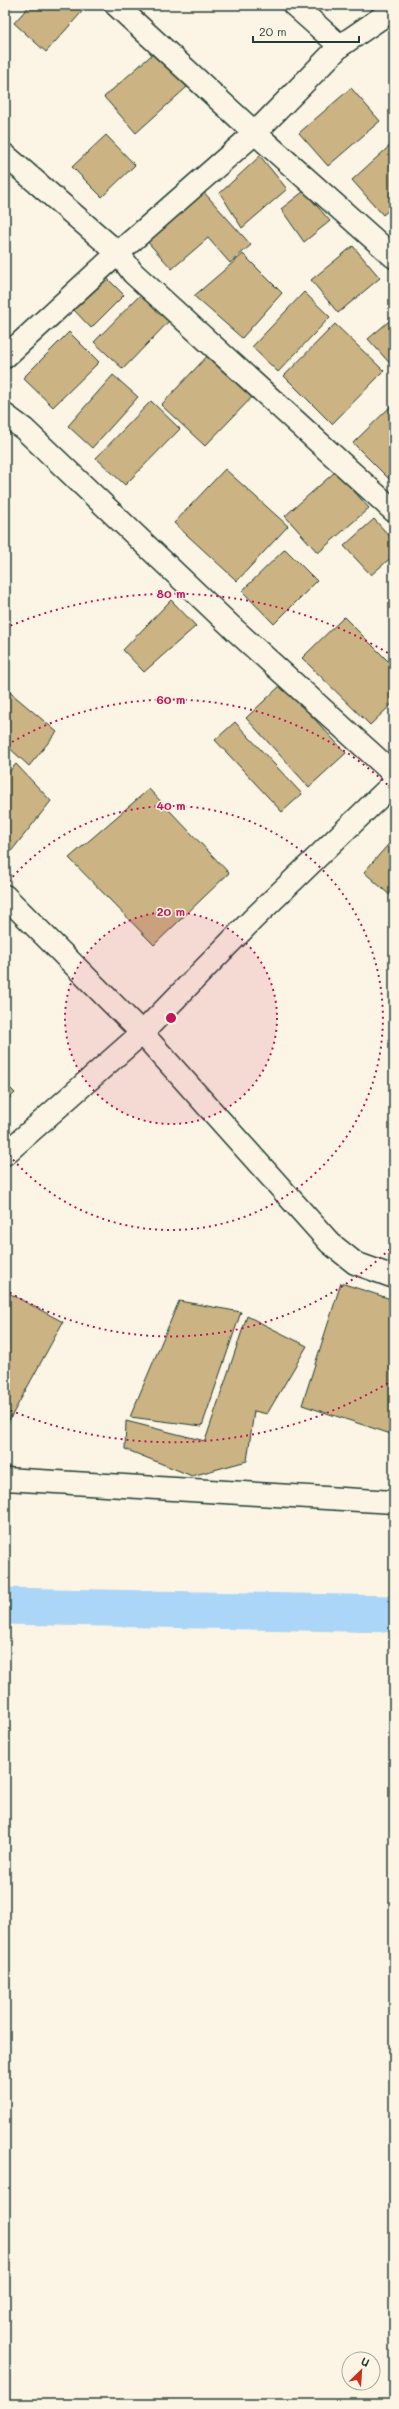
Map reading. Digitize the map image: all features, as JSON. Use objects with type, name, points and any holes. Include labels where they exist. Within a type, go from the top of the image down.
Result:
[{"type":"street","points":[[116,5],[255,133],[394,257]]},
{"type":"street","points":[[294,5],[340,46]]},
{"type":"street","points":[[5,358],[118,253],[255,133],[340,46],[394,9]]},
{"type":"street","points":[[5,155],[118,253],[134,273],[394,511]]},
{"type":"street","points":[[5,415],[24,428],[235,630],[394,774]]},
{"type":"street","points":[[5,1154],[142,1033],[253,919],[394,783]]},
{"type":"street","points":[[5,896],[142,1033],[330,1243],[355,1263],[394,1277]]},
{"type":"street","points":[[5,1479],[394,1502]]},
{"type":"building","points":[[30,5],[88,5],[46,52],[14,23]]},
{"type":"building","points":[[155,52],[187,87],[136,133],[104,97]]},
{"type":"building","points":[[351,88],[380,121],[328,166],[299,133]]},
{"type":"building","points":[[106,135],[135,165],[102,197],[72,167]]},
{"type":"building","points":[[394,142],[394,206],[383,215],[352,180]]},
{"type":"building","points":[[260,156],[287,189],[242,228],[220,193]]},
{"type":"building","points":[[201,189],[251,245],[230,263],[208,238],[172,269],[144,238]]},
{"type":"building","points":[[304,191],[330,221],[304,242],[281,209]]},
{"type":"building","points":[[353,246],[380,278],[338,313],[311,280]]},
{"type":"building","points":[[243,254],[282,293],[242,338],[194,296]]},
{"type":"building","points":[[106,277],[124,295],[91,328],[73,309]]},
{"type":"building","points":[[145,290],[173,317],[123,369],[94,342]]},
{"type":"building","points":[[304,292],[330,317],[278,372],[252,347]]},
{"type":"building","points":[[394,317],[394,368],[368,339]]},
{"type":"building","points":[[335,324],[384,371],[332,424],[284,376]]},
{"type":"building","points":[[69,332],[99,362],[53,407],[23,378]]},
{"type":"building","points":[[212,351],[256,393],[205,446],[161,405]]},
{"type":"building","points":[[113,375],[138,397],[92,448],[68,426]]},
{"type":"building","points":[[151,401],[180,429],[125,485],[96,458]]},
{"type":"building","points":[[394,403],[394,484],[353,443]]},
{"type":"building","points":[[225,469],[288,526],[237,581],[174,523]]},
{"type":"building","points":[[336,471],[369,508],[318,553],[285,516]]},
{"type":"building","points":[[374,519],[394,541],[394,555],[371,575],[344,546]]},
{"type":"building","points":[[285,549],[317,581],[274,624],[242,591]]},
{"type":"building","points":[[171,600],[196,626],[144,672],[123,650]]},
{"type":"building","points":[[344,617],[394,667],[394,702],[370,725],[302,658]]},
{"type":"building","points":[[282,684],[346,753],[309,787],[246,718]]},
{"type":"building","points":[[5,688],[57,732],[29,766],[5,744]]},
{"type":"building","points":[[235,722],[302,794],[282,812],[215,740]]},
{"type":"building","points":[[16,764],[51,801],[5,859],[5,776]]},
{"type":"building","points":[[149,789],[229,873],[154,945],[69,858]]},
{"type":"building","points":[[394,838],[394,899],[364,872]]},
{"type":"building","points":[[5,1083],[15,1093],[5,1102]]},
{"type":"building","points":[[341,1283],[394,1300],[394,1435],[302,1405]]},
{"type":"building","points":[[5,1291],[63,1322],[5,1428]]},
{"type":"building","points":[[179,1301],[241,1312],[202,1426],[130,1417]]},
{"type":"building","points":[[247,1316],[307,1346],[267,1414],[254,1411],[247,1461],[192,1476],[125,1449],[126,1421],[205,1441]]},
{"type":"waterway","points":[[5,1606],[394,1614]]}]
